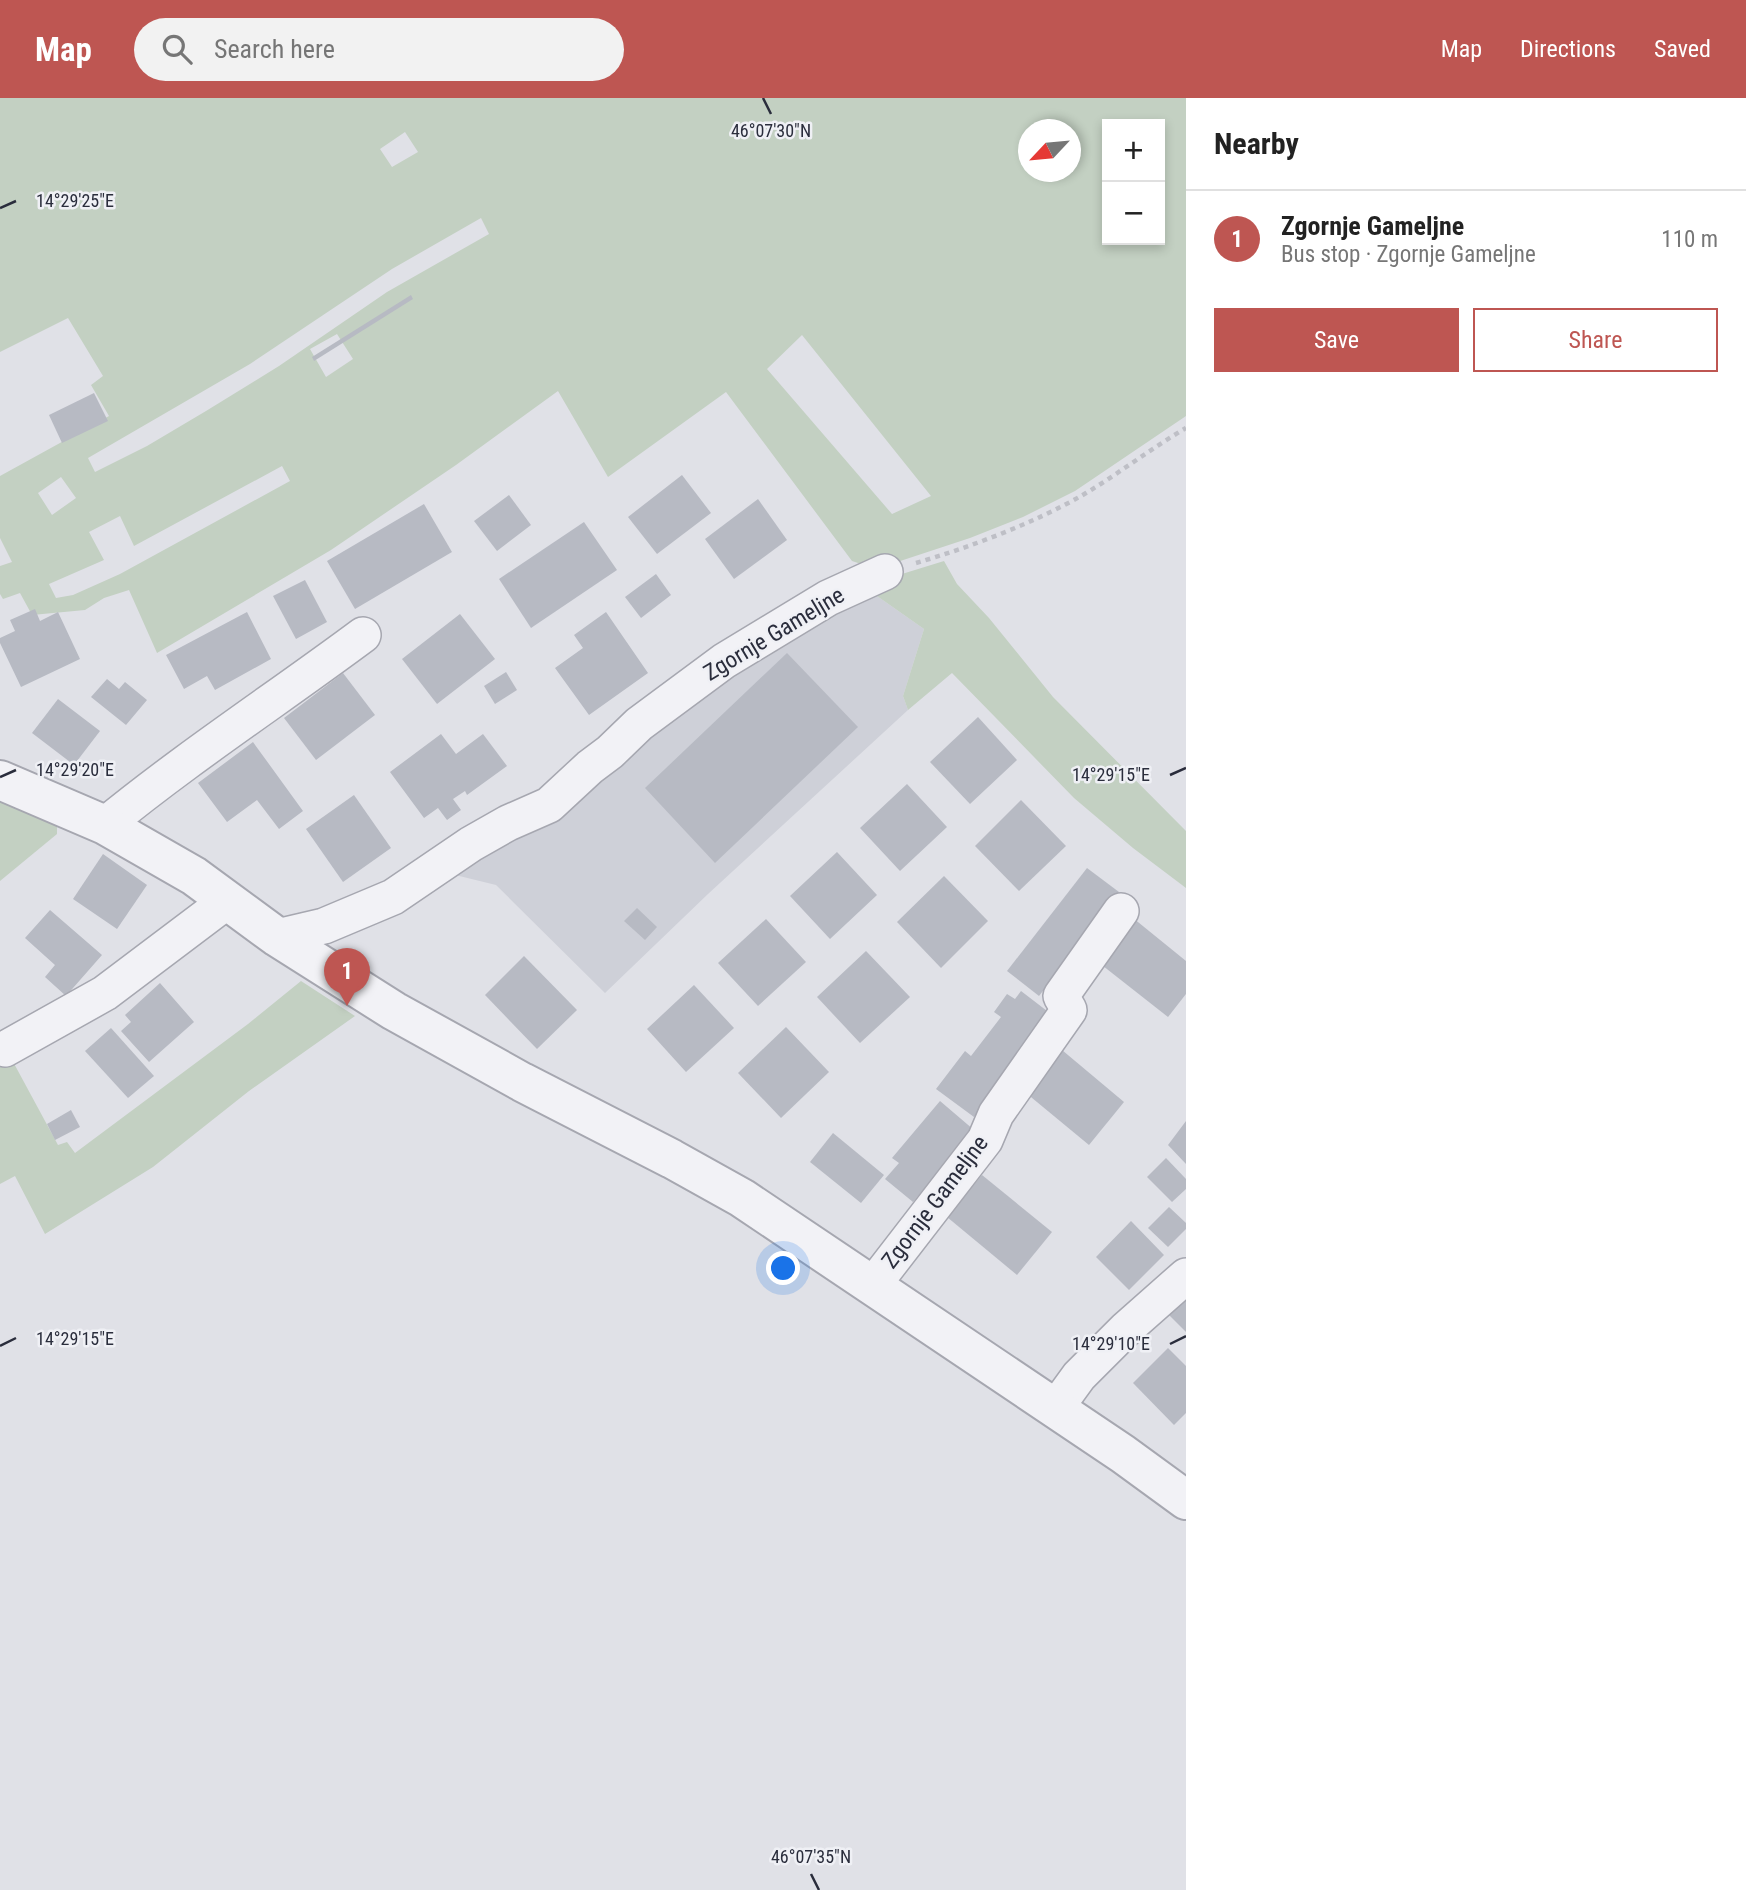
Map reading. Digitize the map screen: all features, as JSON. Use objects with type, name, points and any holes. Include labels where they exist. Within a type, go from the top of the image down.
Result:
[{"type":"street","name":"Zgornje Gameljne","points":[[277,937],[324,926],[393,897],[480,839],[549,805],[639,724],[705,674],[828,598],[885,572]]},
{"type":"street","points":[[105,825],[212,742],[363,635]]},
{"type":"street","name":"Zgornje Gameljne","points":[[0,780],[105,825],[194,876],[277,937],[394,1011],[742,1198],[1123,1454],[1186,1500]]},
{"type":"street","points":[[5,1049],[105,993],[228,901]]},
{"type":"street","name":"Zgornje Gameljne","points":[[873,1284],[985,1140],[996,1114],[1069,1010],[1060,996],[1121,911]]},
{"type":"street","points":[[1055,1409],[1079,1376],[1126,1329],[1186,1276]]},
{"type":"path","points":[[885,572],[1013,528],[1082,496],[1186,428]]},
{"type":"shaded area","points":[[867,589],[924,629],[903,696],[908,710],[605,993],[496,885],[443,872],[642,730]]},
{"type":"green space","points":[[0,98],[1186,98],[1186,416],[1075,491],[1023,517],[970,538],[876,569],[852,561],[726,392],[608,477],[558,391],[331,550],[157,653],[129,590],[104,598],[85,610],[32,615],[20,593],[3,599],[0,594],[0,566],[12,562],[0,538],[0,476],[109,416],[91,385],[103,376],[68,318],[0,352]],"holes":[[[405,132],[418,152],[392,167],[380,149]],[[481,218],[489,234],[387,292],[279,366],[206,411],[147,446],[95,472],[88,458],[250,364],[392,269]],[[337,334],[353,359],[326,377],[310,349]],[[802,335],[931,496],[892,514],[767,369]],[[282,466],[290,481],[120,574],[73,595],[56,598],[49,584],[104,560],[89,532],[120,516],[134,546]],[[61,477],[76,498],[52,515],[38,493]]]},
{"type":"green space","points":[[944,561],[957,584],[989,618],[1053,697],[1186,831],[1186,888],[1074,798],[952,673],[908,710],[903,696],[924,629],[867,589],[889,578]]},
{"type":"green space","points":[[0,798],[57,819],[57,834],[0,881]]},
{"type":"green space","points":[[301,981],[355,1016],[249,1091],[153,1167],[45,1234],[15,1176],[0,1184],[0,1065],[11,1058],[58,1145],[67,1142],[75,1153],[248,1024]]},
{"type":"building","points":[[411,295],[413,299],[314,361],[312,357]]},
{"type":"building","points":[[94,393],[108,421],[62,443],[49,415]]},
{"type":"building","points":[[682,475],[711,513],[657,554],[628,517]]},
{"type":"building","points":[[509,495],[531,525],[497,551],[474,521]]},
{"type":"building","points":[[758,499],[787,540],[734,579],[705,539]]},
{"type":"building","points":[[424,504],[452,552],[355,609],[327,561]]},
{"type":"building","points":[[584,522],[617,570],[531,628],[499,579]]},
{"type":"building","points":[[656,574],[671,595],[641,618],[625,597]]},
{"type":"building","points":[[305,580],[327,622],[296,639],[273,596]]},
{"type":"building","points":[[35,609],[40,621],[58,612],[80,659],[21,687],[0,638],[15,631],[10,620]]},
{"type":"building","points":[[247,612],[271,659],[215,690],[207,676],[184,689],[166,655]]},
{"type":"building","points":[[606,612],[648,673],[589,715],[555,668],[583,648],[574,635]]},
{"type":"building","points":[[460,614],[495,659],[437,704],[402,659]]},
{"type":"building","points":[[787,653],[858,727],[715,863],[645,788]]},
{"type":"building","points":[[506,672],[517,690],[495,704],[484,686]]},
{"type":"building","points":[[343,673],[375,715],[316,760],[284,718]]},
{"type":"building","points":[[107,679],[119,689],[125,682],[147,700],[126,725],[91,697]]},
{"type":"building","points":[[58,699],[100,731],[74,765],[32,733]]},
{"type":"building","points":[[978,717],[1017,760],[970,804],[930,762]]},
{"type":"building","points":[[441,734],[456,754],[483,734],[507,766],[467,795],[465,791],[453,799],[461,810],[447,820],[438,808],[424,818],[390,772]]},
{"type":"building","points":[[253,742],[303,811],[279,829],[257,800],[227,822],[198,783]]},
{"type":"building","points":[[907,784],[947,827],[900,871],[860,828]]},
{"type":"building","points":[[354,795],[391,848],[343,882],[306,829]]},
{"type":"building","points":[[1021,800],[1066,846],[1019,891],[975,846]]},
{"type":"building","points":[[837,852],[877,895],[830,939],[790,896]]},
{"type":"building","points":[[103,854],[147,885],[117,929],[73,899]]},
{"type":"building","points":[[1087,868],[1119,892],[1039,996],[1007,971]]},
{"type":"building","points":[[944,876],[988,921],[941,968],[897,922]]},
{"type":"building","points":[[637,908],[657,927],[645,940],[624,921]]},
{"type":"building","points":[[50,910],[102,955],[66,996],[45,977],[55,965],[25,938]]},
{"type":"building","points":[[1133,918],[1186,961],[1186,994],[1168,1017],[1098,962]]},
{"type":"building","points":[[766,919],[806,962],[758,1006],[718,963]]},
{"type":"building","points":[[866,951],[910,997],[860,1043],[817,997]]},
{"type":"building","points":[[524,956],[577,1010],[537,1049],[485,995]]},
{"type":"building","points":[[160,983],[194,1022],[149,1062],[121,1031],[131,1022],[125,1015]]},
{"type":"building","points":[[694,985],[734,1028],[686,1072],[647,1029]]},
{"type":"building","points":[[1021,991],[1051,1014],[974,1117],[936,1089],[965,1051],[971,1056],[1001,1017],[994,1012],[1007,994],[1015,999]]},
{"type":"building","points":[[786,1027],[829,1072],[781,1118],[738,1073]]},
{"type":"building","points":[[111,1028],[154,1076],[128,1098],[85,1051]]},
{"type":"building","points":[[1056,1045],[1124,1102],[1089,1145],[1020,1088]]},
{"type":"building","points":[[940,1101],[974,1130],[913,1202],[885,1179],[899,1163],[892,1158]]},
{"type":"building","points":[[71,1110],[80,1127],[55,1140],[47,1124]]},
{"type":"building","points":[[1186,1121],[1186,1164],[1168,1145]]},
{"type":"building","points":[[833,1133],[884,1175],[861,1203],[810,1162]]},
{"type":"building","points":[[1166,1158],[1186,1179],[1186,1189],[1172,1202],[1147,1177]]},
{"type":"building","points":[[982,1175],[1052,1232],[1017,1275],[947,1217]]},
{"type":"building","points":[[1169,1207],[1186,1223],[1186,1229],[1168,1247],[1148,1228]]},
{"type":"building","points":[[1131,1221],[1164,1255],[1129,1290],[1096,1257]]},
{"type":"building","points":[[1186,1295],[1186,1332],[1168,1314]]},
{"type":"building","points":[[1168,1348],[1186,1366],[1186,1413],[1174,1425],[1133,1383]]},
{"type":"place","name":"Zgornje Gameljne","points":[[347,1006]]}]
